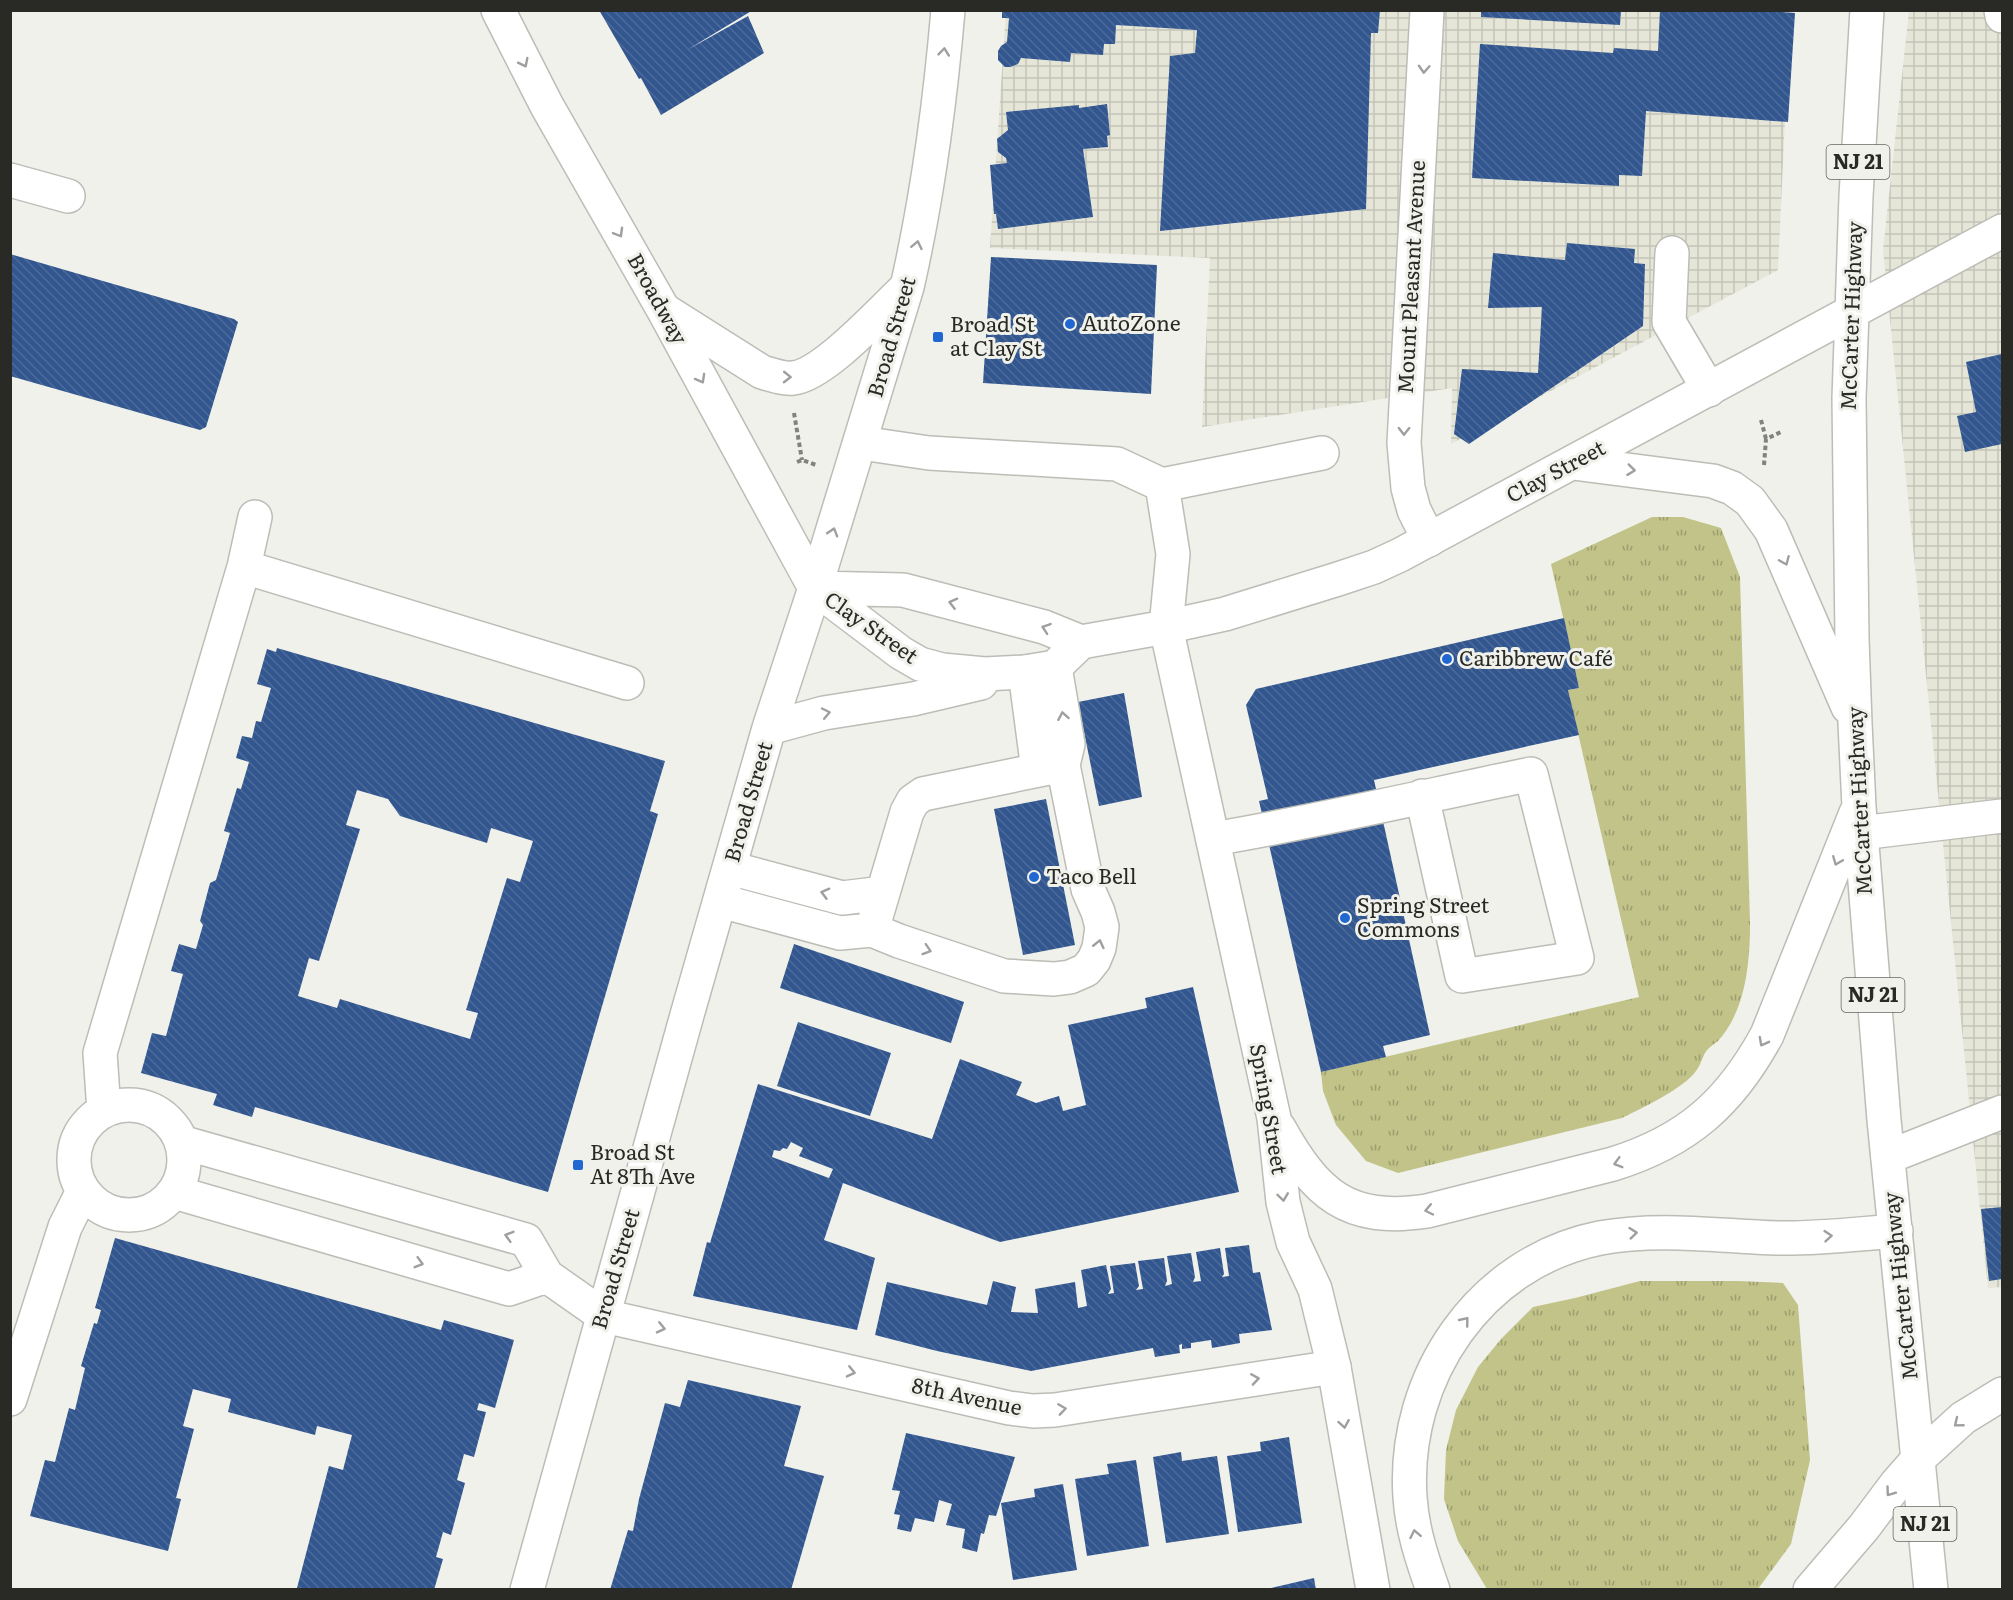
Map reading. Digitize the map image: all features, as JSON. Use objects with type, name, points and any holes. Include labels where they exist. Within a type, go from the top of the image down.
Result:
[{"type":"main road","name":"Broadway","points":[[498,10],[547,106],[663,309],[816,588]]},
{"type":"main road","name":"Broad Street","points":[[527,1590],[769,728],[816,588],[907,286],[932,162],[948,10]]},
{"type":"main road","name":"Mount Pleasant Avenue","points":[[1427,10],[1404,442],[1408,488],[1414,510],[1429,540]]},
{"type":"main road","name":"McCarter Highway","points":[[1867,10],[1850,314],[1850,541],[1855,723],[1860,820],[1888,1157],[1931,1590]]},
{"type":"main road","points":[[2001,10],[2002,16]]},
{"type":"main road","points":[[10,180],[68,196]]},
{"type":"main road","name":"Clay Street","points":[[816,588],[903,590],[1044,627],[1081,642],[1225,615],[1374,567],[1429,540],[2002,231]]},
{"type":"main road","points":[[1672,253],[1669,322],[1709,390]]},
{"type":"main road","points":[[663,309],[762,372],[777,377],[792,378],[818,369],[907,286]]},
{"type":"main road","points":[[861,442],[929,453],[1117,464],[1162,485],[1322,453]]},
{"type":"main road","points":[[1573,463],[1713,481],[1732,488],[1750,501],[1771,530],[1855,723]]},
{"type":"main road","name":"Spring Street","points":[[1162,485],[1173,554],[1166,627],[1274,1118],[1283,1202],[1293,1242],[1315,1290],[1334,1367],[1373,1590]]},
{"type":"main road","points":[[104,1111],[100,1053],[244,567],[255,517]]},
{"type":"main road","points":[[244,567],[627,683]]},
{"type":"main road","name":"Clay Street","points":[[816,588],[901,654],[920,664],[942,670],[985,674],[1040,669]]},
{"type":"main road","points":[[769,728],[824,713],[913,699],[1040,669],[1081,642]]},
{"type":"main road","points":[[721,901],[840,933],[872,930],[1004,976],[1054,980],[1070,977],[1086,970],[1094,960],[1099,948],[1102,927],[1051,768],[1040,669]]},
{"type":"main road","points":[[872,930],[907,812],[913,801],[923,794],[1051,768]]},
{"type":"main road","points":[[1213,840],[1422,796],[1531,774],[1577,958],[1462,976],[1422,796]]},
{"type":"main road","points":[[1274,1118],[1307,1174],[1322,1188],[1337,1199],[1359,1209],[1378,1214],[1401,1215],[1438,1208],[1638,1156],[1665,1144],[1688,1130],[1732,1089],[1751,1065],[1767,1035],[1860,820],[2002,816]]},
{"type":"main road","points":[[730,868],[842,898],[883,893]]},
{"type":"main road","points":[[121,1105],[140,1107],[158,1113],[172,1126],[181,1142],[184,1159],[182,1177],[174,1192],[161,1205],[146,1213],[128,1215],[111,1212],[95,1204],[83,1191],[76,1175],[74,1156],[78,1138],[89,1123],[104,1111],[121,1105]]},
{"type":"main road","points":[[1888,1157],[2002,1112]]},
{"type":"main road","points":[[181,1142],[526,1240],[547,1276],[604,1316]]},
{"type":"main road","points":[[290,1226],[305,1177]]},
{"type":"main road","points":[[10,1399],[65,1227],[83,1191]]},
{"type":"main road","points":[[174,1192],[509,1290],[547,1276]]},
{"type":"main road","points":[[362,1247],[376,1197]]},
{"type":"main road","points":[[1433,1590],[1417,1543],[1410,1497],[1412,1454],[1418,1420],[1426,1389],[1444,1350],[1472,1312],[1508,1279],[1531,1265],[1577,1244],[1622,1234],[1674,1232],[1797,1238],[1896,1231]]},
{"type":"main road","name":"8th Avenue","points":[[604,1316],[1010,1408],[1033,1411],[1055,1410],[1334,1367]]},
{"type":"main road","points":[[1810,1590],[1918,1459],[1963,1418],[2002,1394]]},
{"type":"main road","points":[[1839,1590],[1864,1527]]},
{"type":"path","points":[[792,404],[799,461],[817,466]]},
{"type":"path","points":[[1761,420],[1766,439],[1764,465]]},
{"type":"path","points":[[1766,439],[1781,432]]},
{"type":"shaded area","points":[[1006,11],[1790,11],[1778,270],[1451,444],[1452,388],[1202,427],[1210,258],[990,248]]},
{"type":"shaded area","points":[[1909,11],[2002,11],[2002,1287],[1988,1288],[1883,250]]},
{"type":"green space","points":[[1652,517],[1683,517],[1721,528],[1740,577],[1750,923],[1747,970],[1735,1015],[1718,1041],[1707,1050],[1698,1069],[1690,1078],[1662,1098],[1622,1118],[1398,1173],[1366,1161],[1336,1125],[1323,1091],[1321,1072],[1639,997],[1568,690],[1579,688],[1551,564]]},
{"type":"green space","points":[[1640,1281],[1783,1283],[1798,1305],[1810,1460],[1791,1544],[1758,1589],[1487,1589],[1458,1541],[1444,1499],[1446,1450],[1456,1410],[1478,1367],[1501,1339],[1533,1307]]},
{"type":"building","points":[[599,10],[753,10],[687,50],[748,16],[764,53],[661,115]]},
{"type":"building","points":[[1002,10],[1380,10],[1378,33],[1371,33],[1366,209],[1160,231],[1170,56],[1195,53],[1197,30],[1116,25],[1115,44],[1104,44],[1103,55],[1071,53],[1070,62],[1021,58],[1018,64],[1005,67],[998,60],[998,51],[1007,42],[1009,18],[1002,18]]},
{"type":"building","points":[[1481,10],[1621,10],[1620,25],[1481,17]]},
{"type":"building","points":[[1660,10],[1751,10],[1795,13],[1788,122],[1646,111],[1642,176],[1619,175],[1619,186],[1472,178],[1480,44],[1613,53],[1614,48],[1658,51]]},
{"type":"building","points":[[1107,104],[1110,135],[1107,136],[1108,147],[1083,149],[1093,217],[998,229],[996,214],[994,214],[990,165],[1007,163],[1006,158],[998,152],[997,139],[1008,130],[1006,112]]},
{"type":"building","points":[[1567,243],[1635,249],[1634,263],[1645,264],[1643,326],[1469,444],[1454,434],[1462,369],[1538,373],[1542,307],[1488,308],[1493,253],[1565,260]]},
{"type":"building","points":[[10,254],[238,322],[206,427],[200,430],[10,376]]},
{"type":"building","name":"AutoZone","points":[[991,257],[1157,265],[1151,394],[983,383]]},
{"type":"building","points":[[2002,354],[2002,444],[1965,452],[1957,416],[1976,412],[1966,362]]},
{"type":"building","name":"Spring Street Commons","points":[[1564,618],[1579,688],[1568,690],[1579,735],[1374,780],[1430,1035],[1383,1046],[1386,1057],[1321,1072],[1259,801],[1268,799],[1246,705],[1256,689]]},
{"type":"building","points":[[277,648],[665,761],[650,811],[658,814],[548,1192],[255,1107],[252,1117],[213,1105],[217,1094],[141,1073],[152,1033],[166,1036],[183,974],[171,971],[179,944],[196,949],[203,925],[200,921],[210,883],[216,880],[230,833],[224,831],[237,788],[241,789],[249,762],[236,758],[242,736],[252,738],[256,721],[261,722],[271,688],[257,684],[267,649],[276,652]],"holes":[[[357,790],[388,799],[400,816],[487,843],[491,828],[533,841],[520,882],[507,878],[466,1010],[478,1013],[470,1039],[340,999],[337,1008],[298,996],[309,958],[319,961],[360,829],[346,825]]]},
{"type":"building","points":[[1124,693],[1142,797],[1099,806],[1078,702]]},
{"type":"building","name":"Taco Bell","points":[[1046,799],[1075,945],[1023,955],[994,809]]},
{"type":"building","points":[[794,944],[964,1002],[951,1043],[780,988]]},
{"type":"building","points":[[1193,987],[1239,1192],[1000,1242],[843,1183],[824,1240],[875,1258],[857,1330],[693,1296],[707,1242],[710,1243],[758,1084],[932,1139],[960,1059],[1022,1082],[1016,1095],[1036,1103],[1059,1096],[1063,1111],[1086,1105],[1068,1025],[1147,1008],[1145,998]],"holes":[[[791,1142],[803,1148],[799,1156],[833,1169],[829,1178],[772,1157],[774,1150],[787,1149]]]},
{"type":"building","points":[[798,1022],[891,1053],[870,1116],[777,1086]]},
{"type":"building","points":[[2002,1207],[2002,1279],[1989,1281],[1981,1209]]},
{"type":"building","points":[[115,1238],[441,1330],[444,1320],[514,1340],[495,1408],[479,1403],[477,1410],[486,1412],[474,1457],[464,1454],[457,1480],[465,1483],[451,1535],[443,1532],[436,1557],[443,1559],[434,1590],[303,1590],[297,1588],[329,1466],[343,1470],[352,1435],[317,1426],[315,1435],[228,1412],[231,1399],[193,1389],[183,1426],[194,1429],[176,1498],[181,1499],[168,1551],[30,1516],[45,1460],[55,1462],[69,1408],[75,1410],[85,1368],[81,1366],[94,1323],[97,1324],[101,1310],[95,1308]]},
{"type":"building","points":[[1249,1245],[1253,1273],[1260,1272],[1272,1330],[1239,1334],[1240,1343],[1212,1348],[1211,1340],[1191,1343],[1191,1348],[1182,1349],[1182,1344],[1179,1345],[1180,1353],[1155,1357],[1153,1348],[1031,1371],[875,1335],[887,1282],[987,1305],[993,1281],[1016,1287],[1011,1312],[1038,1313],[1035,1289],[1075,1282],[1078,1308],[1087,1306],[1081,1270],[1106,1265],[1111,1289],[1108,1294],[1114,1293],[1110,1266],[1135,1263],[1139,1286],[1136,1290],[1143,1289],[1138,1261],[1164,1258],[1167,1281],[1165,1286],[1172,1284],[1167,1256],[1191,1253],[1195,1277],[1193,1282],[1201,1281],[1196,1252],[1220,1248],[1224,1274],[1222,1277],[1229,1276],[1225,1248]]},
{"type":"building","points":[[688,1380],[801,1406],[784,1466],[824,1476],[791,1590],[610,1590],[628,1530],[633,1531],[639,1499],[665,1403],[680,1407]]},
{"type":"building","points":[[906,1433],[1015,1457],[996,1516],[989,1515],[984,1534],[981,1533],[977,1552],[962,1548],[965,1529],[946,1525],[952,1504],[939,1500],[934,1522],[915,1518],[911,1532],[897,1529],[900,1515],[894,1514],[900,1491],[892,1490]]},
{"type":"building","points":[[1289,1437],[1302,1523],[1238,1532],[1227,1456],[1261,1451],[1260,1442]]},
{"type":"building","points":[[1181,1452],[1182,1461],[1217,1456],[1229,1534],[1166,1543],[1153,1457]]},
{"type":"building","points":[[1136,1460],[1149,1546],[1087,1556],[1075,1479],[1109,1474],[1107,1464]]},
{"type":"building","points":[[1063,1484],[1077,1570],[1013,1580],[1001,1503],[1035,1497],[1034,1489]]},
{"type":"building","points":[[1314,1578],[1316,1590],[1267,1590],[1267,1589]]},
{"type":"place","name":"AutoZone","points":[[1070,324]]},
{"type":"place","name":"Broad St at Clay St","points":[[938,337]]},
{"type":"place","name":"Caribbrew Café","points":[[1447,659]]},
{"type":"place","name":"Taco Bell","points":[[1034,877]]},
{"type":"place","name":"Spring Street Commons","points":[[1345,918]]},
{"type":"place","name":"Broad St At 8Th Ave","points":[[578,1165]]}]
